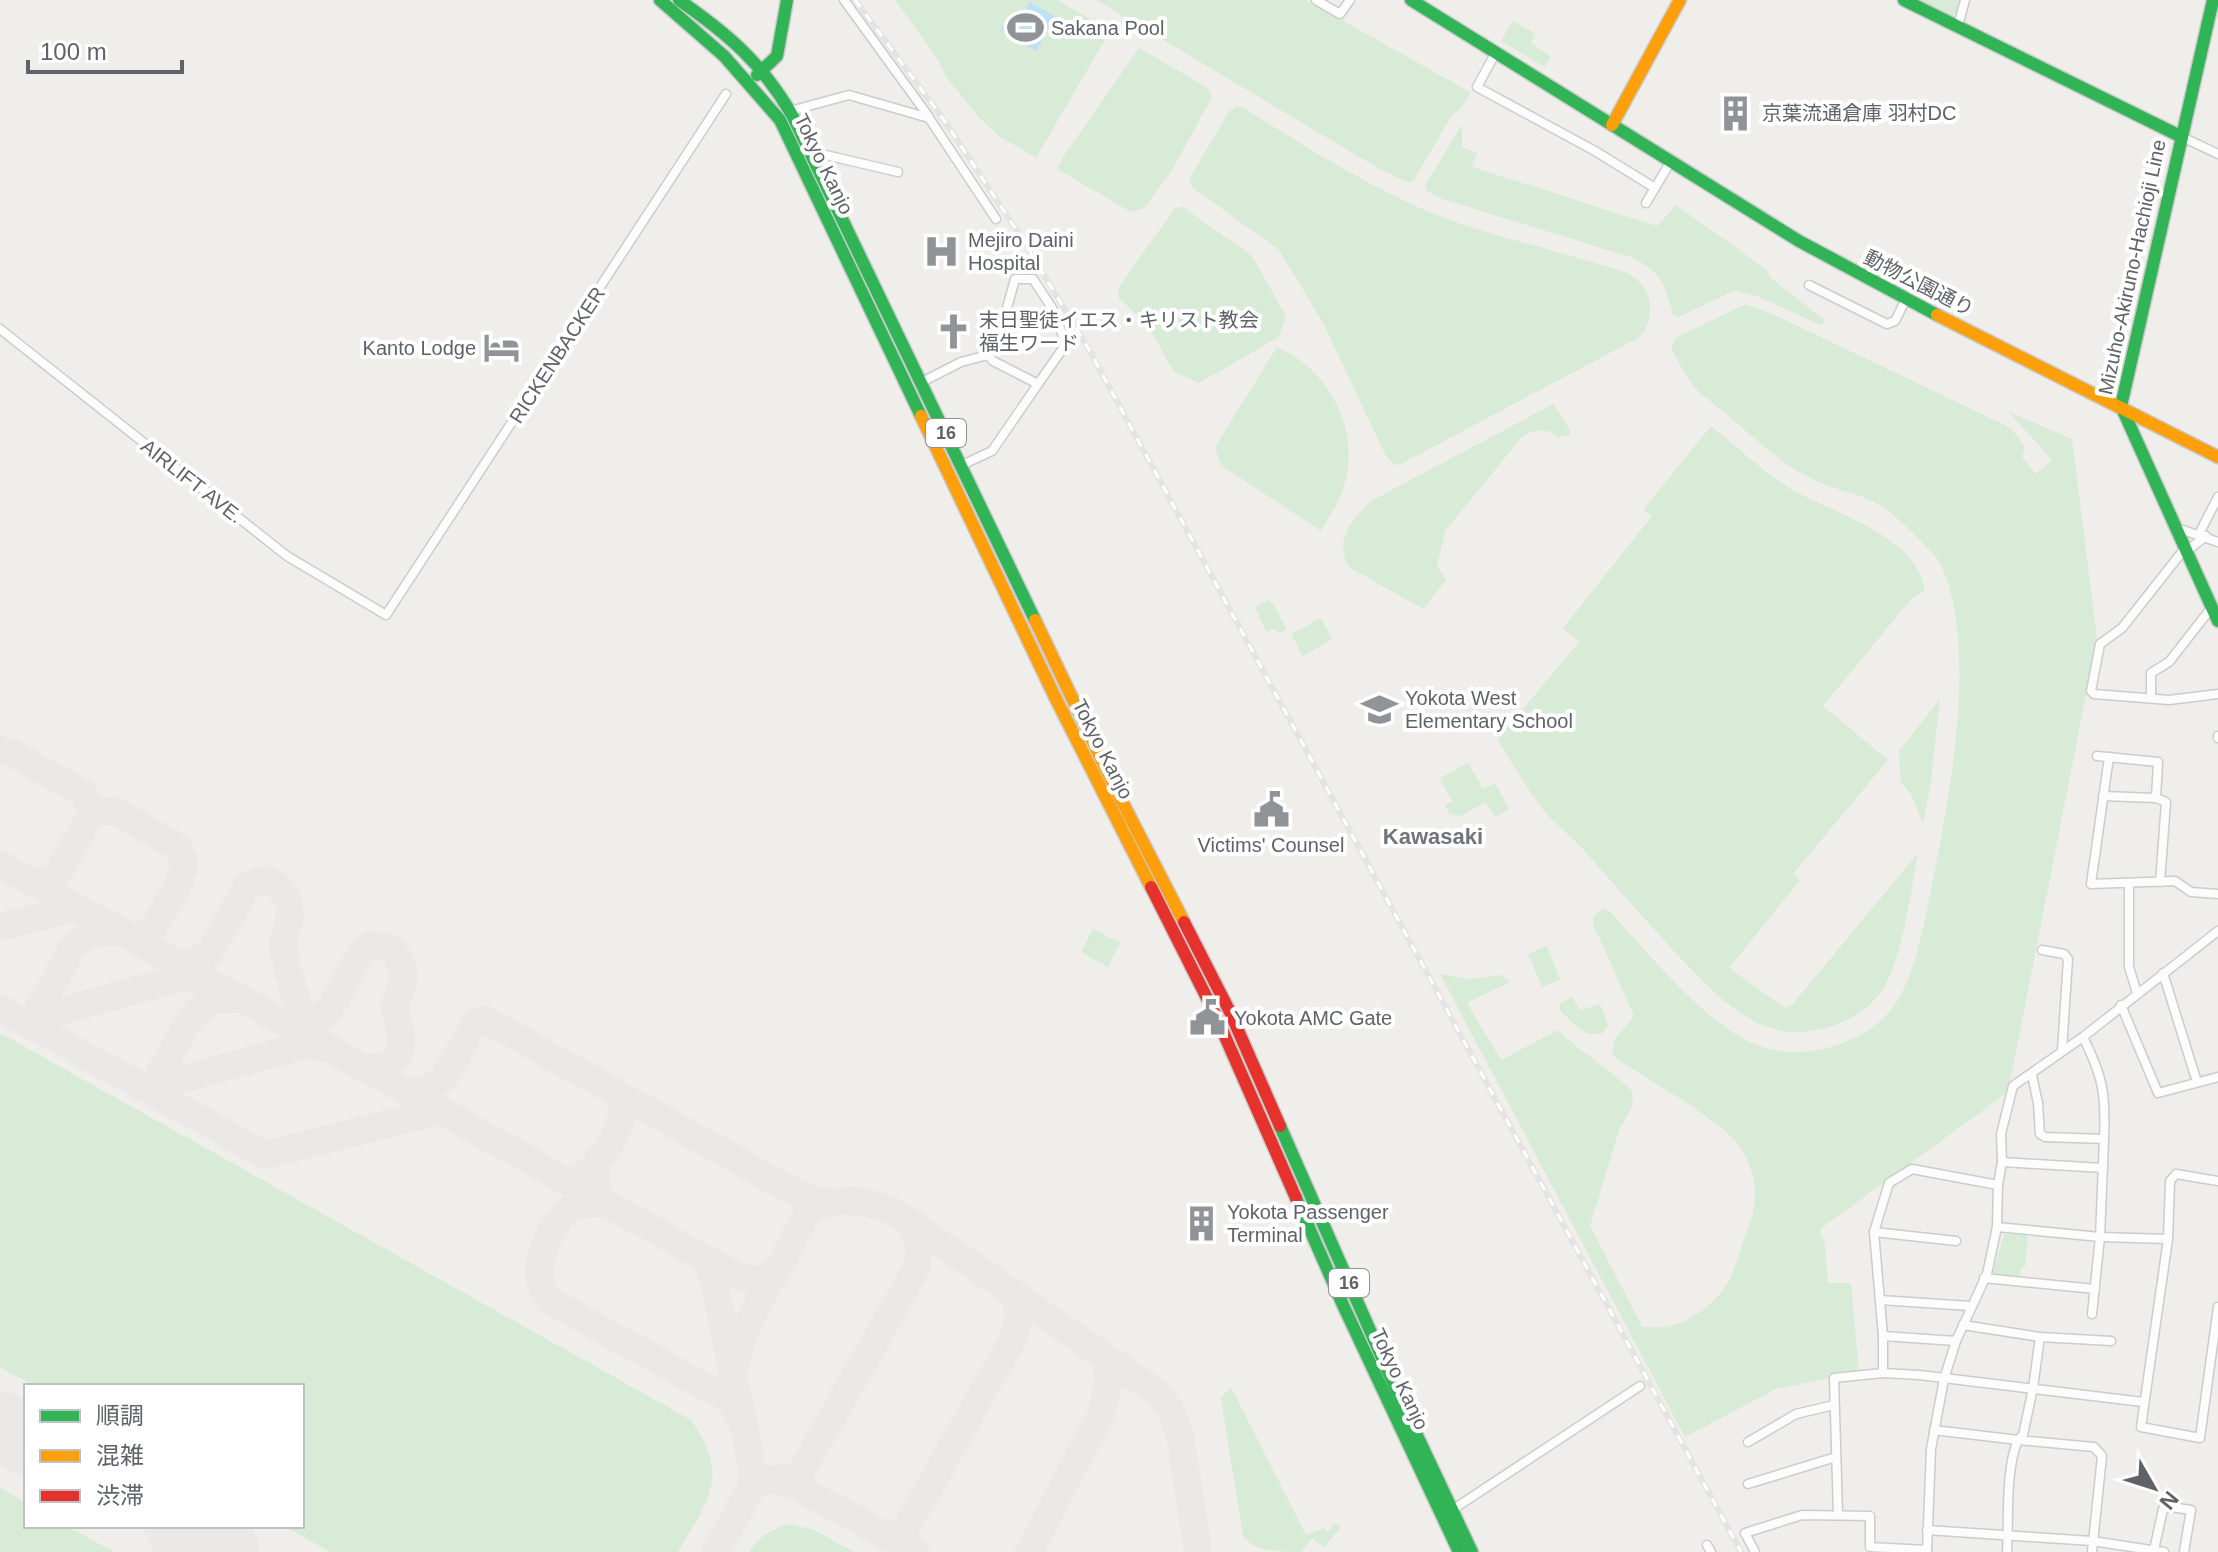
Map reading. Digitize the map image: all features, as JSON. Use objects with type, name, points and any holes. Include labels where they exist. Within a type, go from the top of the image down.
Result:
[{"type":"main road","name":"Tokyo Kanjo","points":[[660,0],[708,38],[751,80],[780,120],[1055,697],[1216,1016],[1343,1305],[1459,1552]]},
{"type":"main road","name":"Tokyo Kanjo","points":[[679,0],[705,17],[751,56],[790,111],[812,152],[1113,784],[1230,1012],[1405,1410],[1472,1552]]},
{"type":"main road","points":[[751,80],[777,56],[787,0]]},
{"type":"main road","name":"動物公園通り","points":[[1411,0],[1799,241],[1906,299],[2218,457]]},
{"type":"main road","points":[[1612,125],[1680,0]]},
{"type":"main road","points":[[1904,0],[2182,137]]},
{"type":"main road","name":"Mizuho-Akiruno-Hachioji Line","points":[[2213,0],[2121,406],[2218,621]]},
{"type":"street","points":[[844,0],[929,118],[996,219]]},
{"type":"street","points":[[1316,0],[1340,14],[1350,0]]},
{"type":"street","points":[[1958,26],[1965,0]]},
{"type":"street","points":[[1496,52],[1477,87],[1595,151],[1655,188]]},
{"type":"street","name":"RICKENBACKER","points":[[386,615],[726,94]]},
{"type":"street","points":[[790,111],[849,95],[929,118]]},
{"type":"street","points":[[2182,137],[2218,154]]},
{"type":"street","points":[[812,152],[898,172]]},
{"type":"street","points":[[1646,203],[1671,161]]},
{"type":"street","points":[[962,465],[992,451],[1066,344],[1052,308],[1033,279],[1015,279],[1005,315],[988,355]]},
{"type":"street","points":[[1809,285],[1887,324],[1895,321],[1906,299]]},
{"type":"street","name":"AIRLIFT AVE.","points":[[2,330],[287,556],[386,615]]},
{"type":"street","points":[[921,383],[961,362],[988,355]]},
{"type":"street","points":[[988,355],[993,361],[1038,384]]},
{"type":"street","points":[[2218,497],[2203,535],[2187,548],[2122,628],[2100,644],[2091,691],[2094,694],[2169,700],[2218,694]]},
{"type":"street","points":[[2177,528],[2218,542]]},
{"type":"street","points":[[2151,698],[2151,673],[2169,662],[2212,607]]},
{"type":"street","points":[[2097,756],[2158,762],[2156,798]]},
{"type":"street","points":[[2109,757],[2091,884],[2175,881],[2191,892],[2218,894]]},
{"type":"street","points":[[2103,796],[2156,798],[2166,802],[2160,882]]},
{"type":"street","points":[[2129,883],[2129,967],[2137,993]]},
{"type":"street","points":[[1755,1552],[1745,1533],[1802,1515],[1870,1516],[1870,1547],[1927,1551],[1934,1430],[1944,1379],[1956,1341],[1984,1278],[1997,1227],[2001,1134],[2013,1086],[2083,1037],[2218,931]]},
{"type":"street","points":[[2042,950],[2064,954],[2068,959],[2062,1050]]},
{"type":"street","points":[[2163,973],[2197,1082]]},
{"type":"street","points":[[2121,1005],[2158,1093],[2218,1077]]},
{"type":"street","points":[[2083,1037],[2100,1071],[2106,1104],[2100,1237],[2092,1314]]},
{"type":"street","points":[[2032,1075],[2040,1134],[2045,1137],[2104,1139]]},
{"type":"street","points":[[2002,1162],[2103,1168]]},
{"type":"street","points":[[1883,1373],[1874,1232],[1889,1183],[1912,1169],[1998,1185]]},
{"type":"street","points":[[2218,1181],[2176,1174],[2170,1181],[2168,1239],[2141,1427],[2200,1438],[2218,1307]]},
{"type":"street","points":[[1997,1227],[2100,1237],[2168,1239]]},
{"type":"street","points":[[1874,1232],[1956,1241]]},
{"type":"street","points":[[1984,1278],[2095,1289]]},
{"type":"street","points":[[1880,1300],[1970,1306]]},
{"type":"street","points":[[1963,1325],[2040,1337],[2111,1341]]},
{"type":"street","points":[[1883,1336],[1956,1341]]},
{"type":"street","points":[[2007,1552],[2009,1491],[2015,1448],[2023,1435],[2040,1337]]},
{"type":"street","points":[[1838,1515],[1834,1378],[1883,1373],[2143,1402]]},
{"type":"street","points":[[1452,1510],[1640,1386]]},
{"type":"street","points":[[1748,1442],[1796,1414],[1834,1405]]},
{"type":"street","points":[[1934,1430],[2100,1450],[2102,1456],[2092,1552]]},
{"type":"street","points":[[1748,1484],[1836,1457]]},
{"type":"street","points":[[1927,1530],[2092,1541],[2159,1551],[2163,1509],[2171,1507],[2191,1510],[2184,1552]]},
{"type":"green space","points":[[895,0],[1058,0],[1110,31],[1036,158],[999,136],[977,115],[947,78],[937,58]]},
{"type":"green space","points":[[1096,0],[1306,0],[1470,92],[1462,108],[1452,115],[1414,180],[1409,183],[1378,168]]},
{"type":"green space","points":[[1917,0],[1960,0],[1955,16],[1951,17]]},
{"type":"green space","points":[[1513,21],[1536,34],[1531,43],[1551,56],[1545,67],[1501,41]]},
{"type":"green space","points":[[1139,48],[1208,88],[1212,97],[1171,172],[1144,208],[1131,212],[1057,169]]},
{"type":"green space","points":[[1242,107],[1360,178],[1434,214],[1492,234],[1614,268],[1631,276],[1642,285],[1649,300],[1649,317],[1643,332],[1638,338],[1394,465],[1386,456],[1322,321],[1279,250],[1192,187],[1189,179],[1230,110]]},
{"type":"green space","points":[[1462,124],[1462,147],[1477,153],[1472,167],[1657,226],[1676,205],[1766,269],[1772,279],[1826,321],[1820,325],[1759,297],[1735,290],[1679,317],[1673,314],[1657,275],[1634,258],[1442,199],[1427,191],[1425,186]]},
{"type":"green space","points":[[1183,207],[1252,256],[1286,316],[1279,337],[1199,383],[1174,372],[1146,322],[1119,299],[1118,288],[1175,208]]},
{"type":"green space","points":[[1746,304],[2011,428],[2025,447],[2022,457],[2036,474],[2052,460],[2009,412],[2072,439],[2097,639],[2008,1092],[1819,1230],[1825,1244],[1828,1283],[1851,1283],[1859,1372],[1776,1389],[1685,1437],[1440,974],[1470,979],[1501,975],[1510,982],[1467,1003],[1501,1060],[1558,1030],[1632,1091],[1633,1105],[1619,1130],[1590,1226],[1642,1326],[1655,1327],[1668,1326],[1694,1316],[1725,1288],[1751,1219],[1755,1201],[1754,1183],[1741,1148],[1719,1126],[1618,1060],[1612,1052],[1614,1040],[1634,1016],[1593,924],[1593,917],[1603,908],[1610,912],[1701,1007],[1742,1038],[1762,1047],[1797,1052],[1834,1046],[1868,1030],[1894,1006],[1902,993],[1923,928],[1953,763],[1959,676],[1958,635],[1952,597],[1938,560],[1893,515],[1874,502],[1819,482],[1788,465],[1693,385],[1671,349],[1675,338]]},
{"type":"green space","points":[[1277,347],[1296,357],[1326,386],[1344,423],[1348,465],[1344,486],[1321,531],[1221,465],[1215,447]]},
{"type":"green space","points":[[1553,404],[1570,430],[1570,435],[1559,437],[1540,430],[1521,438],[1445,531],[1437,565],[1446,580],[1423,609],[1349,567],[1343,548],[1344,539],[1352,522],[1373,500]]},
{"type":"green space","points":[[1711,426],[1788,487],[1889,540],[1906,554],[1919,571],[1925,591],[1911,599],[1823,706],[1888,760],[1793,874],[1800,880],[1729,968],[1785,1008],[1792,1005],[1918,853],[1905,926],[1894,964],[1880,993],[1854,1016],[1839,1024],[1805,1032],[1770,1028],[1754,1021],[1712,990],[1579,845],[1548,816],[1497,740],[1579,642],[1563,628],[1652,516],[1643,510]]},
{"type":"green space","points":[[1270,599],[1287,629],[1279,633],[1272,629],[1267,632],[1255,608]]},
{"type":"green space","points":[[1321,618],[1332,639],[1303,656],[1291,634]]},
{"type":"green space","points":[[1940,699],[1923,824],[1911,794],[1901,782],[1899,751]]},
{"type":"green space","points":[[1468,763],[1483,789],[1495,783],[1509,809],[1495,817],[1486,802],[1461,816],[1450,814],[1445,805],[1452,801],[1440,778]]},
{"type":"green space","points":[[1093,929],[1120,943],[1108,967],[1081,952]]},
{"type":"green space","points":[[1547,946],[1560,979],[1542,987],[1528,954]]},
{"type":"green space","points":[[1572,997],[1580,1010],[1600,1004],[1608,1025],[1603,1033],[1584,1032],[1560,1010],[1560,1003]]},
{"type":"green space","points":[[0,1033],[691,1420],[710,1457],[711,1488],[678,1552],[330,1552],[288,1528],[304,1528],[304,1384],[30,1384],[0,1367]]},
{"type":"green space","points":[[2004,1234],[2028,1235],[2025,1267],[2021,1267],[2020,1277],[1993,1273]]},
{"type":"green space","points":[[1231,1387],[1306,1535],[1324,1528],[1327,1532],[1335,1523],[1341,1527],[1324,1548],[1312,1538],[1301,1552],[1268,1550],[1254,1545],[1243,1536],[1221,1398]]},
{"type":"green space","points":[[0,1488],[24,1502],[24,1528],[71,1528],[114,1552],[0,1552]]},
{"type":"green space","points":[[790,1524],[814,1530],[854,1552],[749,1552],[766,1534]]},
{"type":"water","name":"Sakana Pool","points":[[1030,2],[1056,17],[1036,51],[1000,30],[1008,18],[1022,25],[1024,21],[1020,19]]},
{"type":"taxiway","points":[[0,750],[12,753],[84,794],[90,806],[89,817],[59,872],[51,880],[33,882]]},
{"type":"taxiway","points":[[88,821],[95,813],[112,810],[177,846],[182,855],[183,865],[177,887],[153,928],[130,937]]},
{"type":"taxiway","points":[[0,864],[738,1277],[753,1280],[765,1278],[774,1272],[804,1219],[824,1204],[861,1202],[897,1213],[1156,1392],[1171,1411],[1180,1435],[1198,1552]]},
{"type":"taxiway","points":[[180,963],[200,959],[211,951],[247,886],[267,879],[273,882],[289,904],[290,919],[283,942],[284,953],[300,1008],[314,1039]]},
{"type":"taxiway","points":[[0,927],[70,909],[83,910]]},
{"type":"taxiway","points":[[44,1028],[38,1011],[72,948],[89,934],[119,931]]},
{"type":"taxiway","points":[[291,1027],[319,1018],[328,1009],[364,949],[380,945],[387,947],[398,957],[403,972],[402,987],[394,1005],[400,1028],[400,1049],[391,1063],[365,1068]]},
{"type":"taxiway","points":[[21,1020],[180,978],[206,979]]},
{"type":"taxiway","points":[[165,1099],[160,1072],[193,1015],[212,999],[241,999]]},
{"type":"taxiway","points":[[0,1008],[265,1155],[444,1112]]},
{"type":"taxiway","points":[[408,1092],[427,1090],[445,1077],[475,1022],[486,1020],[798,1194],[827,1203]]},
{"type":"taxiway","points":[[140,1087],[153,1087],[306,1045],[325,1048]]},
{"type":"taxiway","points":[[586,1173],[602,1156],[620,1124],[622,1110],[615,1091]]},
{"type":"taxiway","points":[[598,1163],[594,1180],[604,1202],[572,1208],[554,1227],[545,1245],[539,1275],[550,1301],[728,1399],[744,1424]]},
{"type":"taxiway","points":[[783,1478],[794,1478],[800,1474],[916,1269],[918,1246],[911,1223]]},
{"type":"taxiway","points":[[699,1255],[711,1271],[716,1290],[752,1467],[752,1487]]},
{"type":"taxiway","points":[[735,1367],[747,1328],[779,1267]]},
{"type":"taxiway","points":[[888,1537],[905,1530],[1013,1339],[1019,1317],[1015,1295]]},
{"type":"taxiway","points":[[1029,1552],[1102,1413],[1109,1377],[1104,1357]]},
{"type":"taxiway","points":[[715,1552],[752,1487],[767,1479],[791,1483],[915,1552]]},
{"type":"runway","points":[[0,1426],[24,1439]]},
{"type":"runway","points":[[183,1528],[225,1552]]},
{"type":"railway","points":[[855,0],[944,120],[1023,240],[1088,348],[1741,1552]]},
{"type":"traffic: fast","points":[[660,0],[724,56],[780,120],[921,416]]},
{"type":"traffic: fast","points":[[679,0],[743,51],[769,80],[792,115],[1035,620]]},
{"type":"traffic: fast","points":[[757,75],[777,56],[787,0]]},
{"type":"traffic: fast","points":[[1411,0],[1799,241],[1937,315]]},
{"type":"traffic: fast","points":[[1904,0],[2182,137]]},
{"type":"traffic: fast","points":[[2213,0],[2121,406],[2218,621]]},
{"type":"traffic: fast","points":[[1280,1126],[1405,1410],[1472,1552]]},
{"type":"traffic: fast","points":[[1296,1198],[1459,1552]]},
{"type":"traffic: slow","points":[[1612,125],[1680,0]]},
{"type":"traffic: slow","points":[[1937,315],[2218,457]]},
{"type":"traffic: slow","points":[[921,416],[1055,697],[1151,887]]},
{"type":"traffic: slow","points":[[1035,620],[1113,784],[1184,922]]},
{"type":"traffic: jam","points":[[1151,887],[1216,1016],[1296,1198]]},
{"type":"traffic: jam","points":[[1184,922],[1230,1012],[1280,1126]]},
{"type":"place","name":"Sakana Pool","points":[[1025,28]]},
{"type":"place","name":"京葉流通倉庫 羽村DC","points":[[1736,113]]},
{"type":"place","name":"Mejiro Daini Hospital","points":[[942,251]]},
{"type":"place","name":"末日聖徒イエス・キリスト教会 福生ワード","points":[[953,332]]},
{"type":"place","name":"Kanto Lodge","points":[[502,348]]},
{"type":"place","name":"Yokota West Elementary School","points":[[1379,709]]},
{"type":"place","name":"Victims' Counsel","points":[[1271,810]]},
{"type":"place","name":"Yokota AMC Gate","points":[[1208,1018]]},
{"type":"place","name":"Yokota Passenger Terminal","points":[[1201,1224]]},
{"type":"district","name":"Kawasaki","points":[[1433,836]]}]
